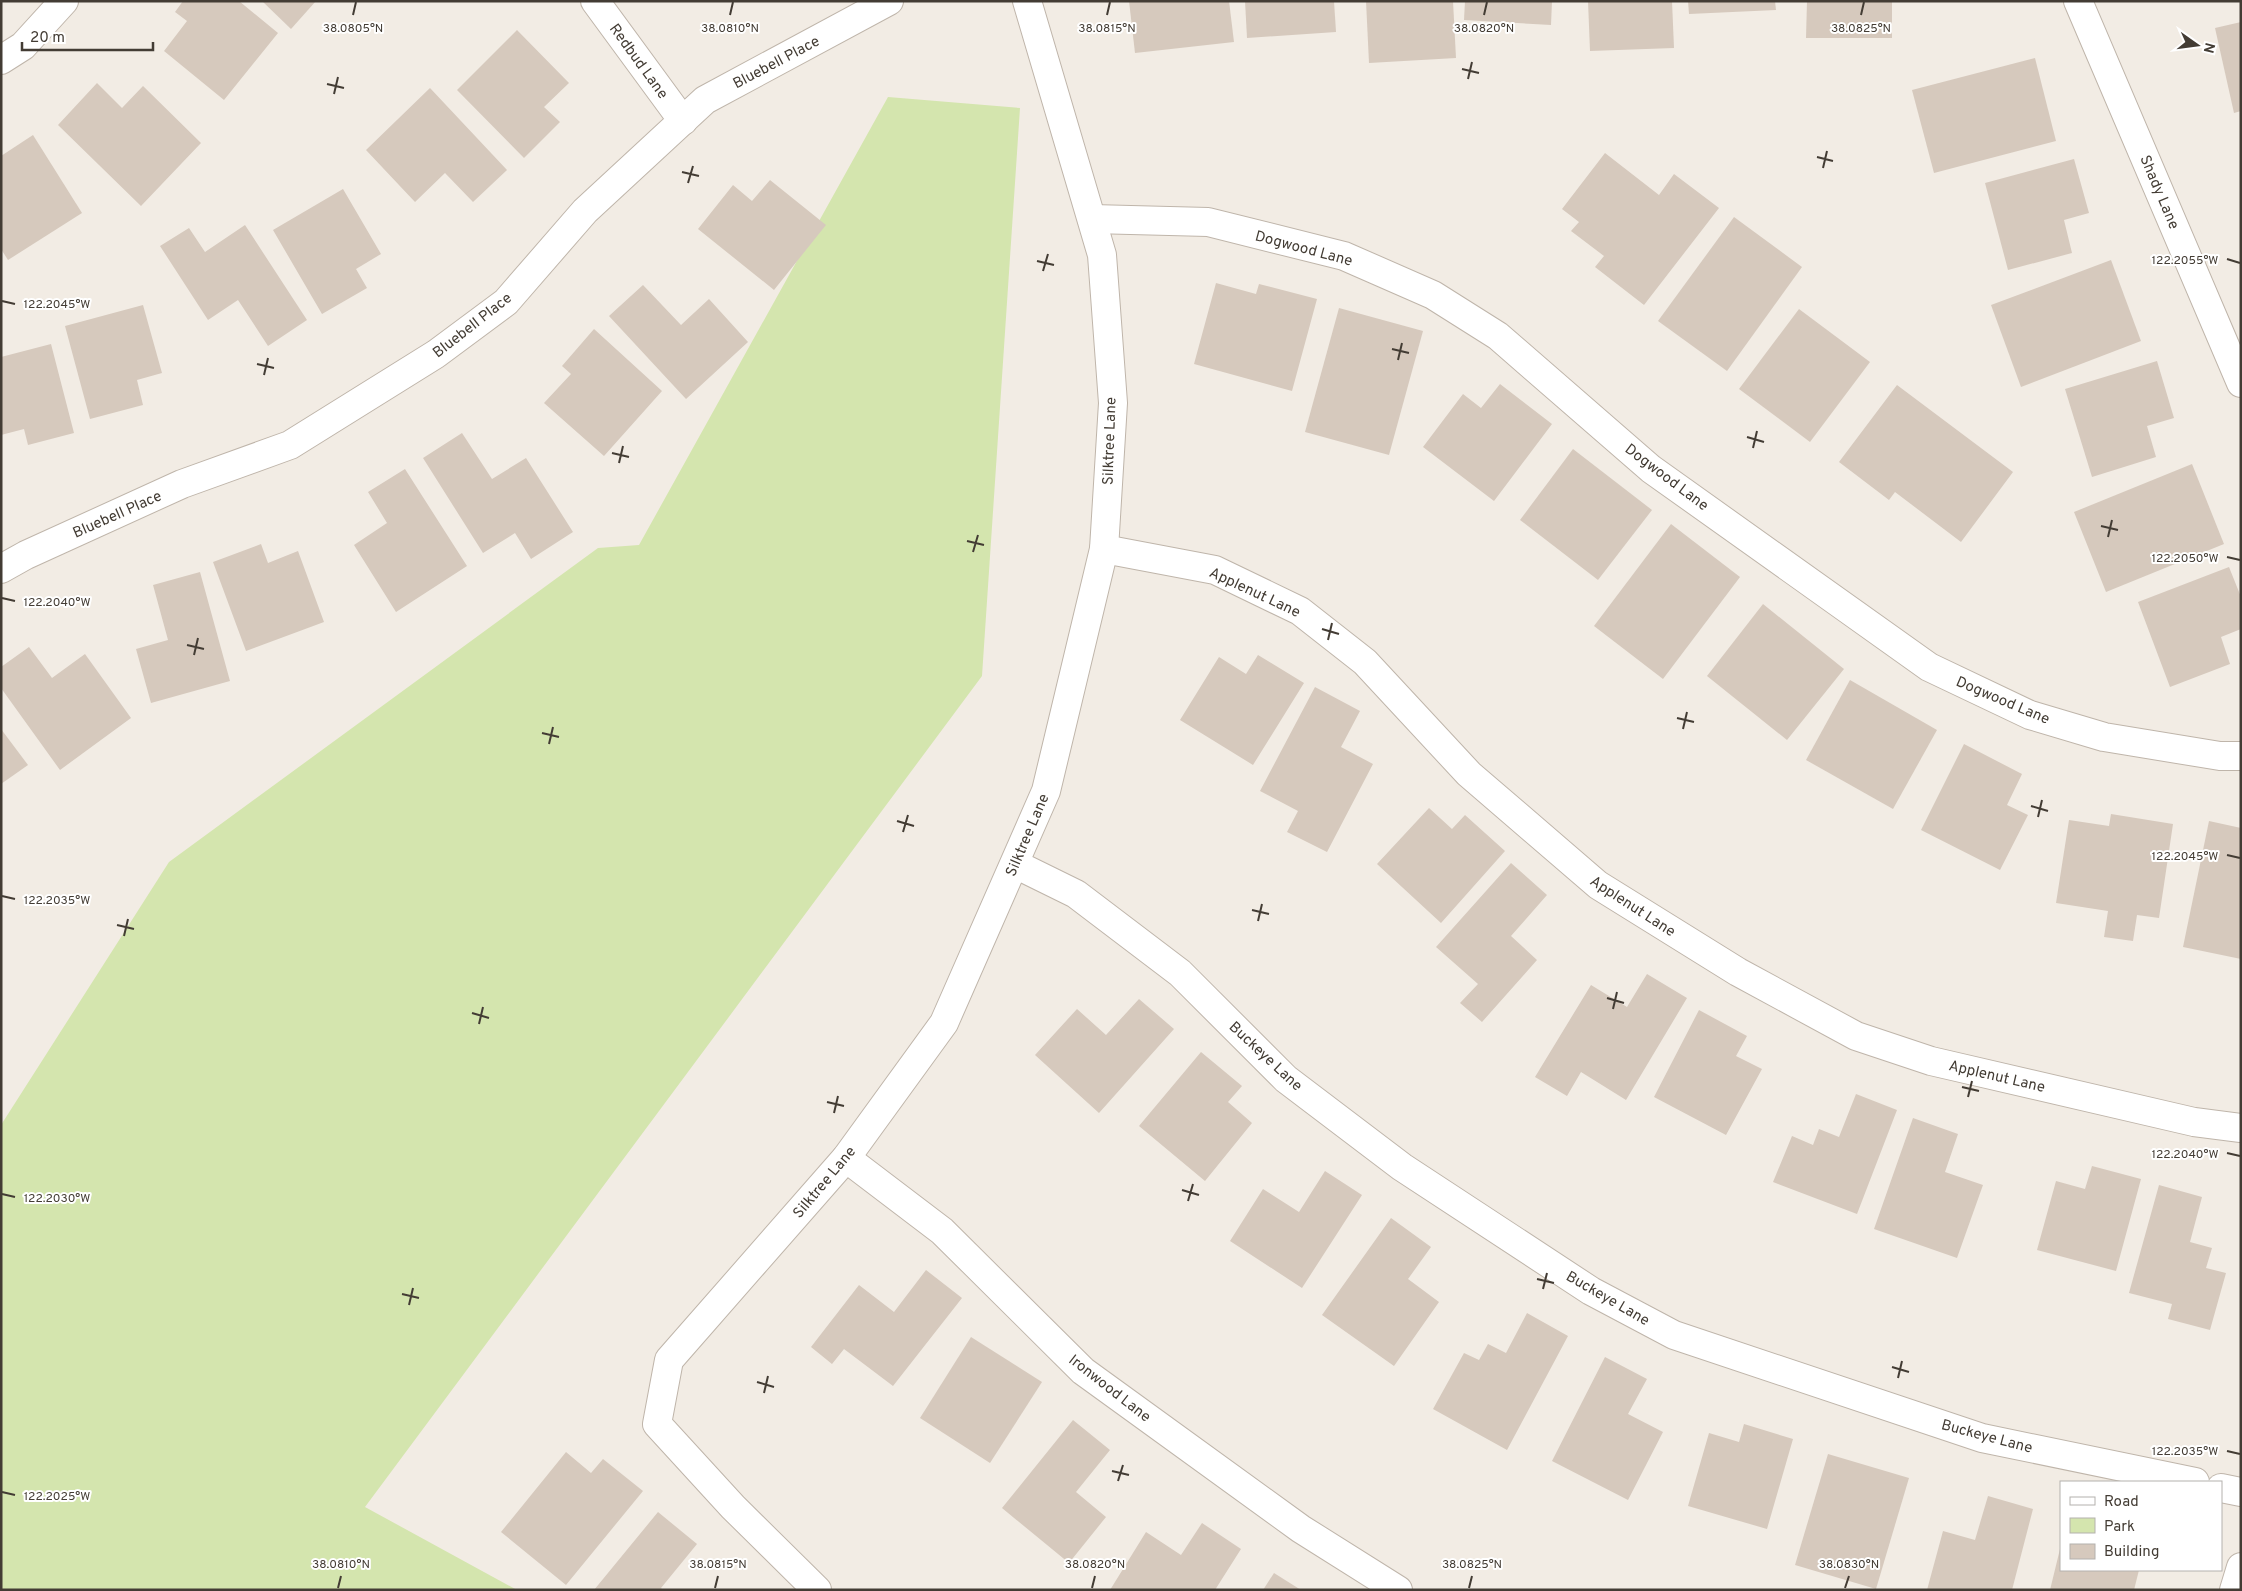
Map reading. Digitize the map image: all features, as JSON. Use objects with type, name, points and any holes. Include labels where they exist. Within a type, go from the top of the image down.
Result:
[{"type":"street","points":[[1,60],[23,46],[64,1]]},
{"type":"street","name":"Redbud Lane","points":[[595,1],[683,121]]},
{"type":"street","name":"Bluebell Place","points":[[1,569],[26,555],[182,484],[290,445],[436,354],[506,302],[585,211],[705,100],[889,1]]},
{"type":"street","name":"Silktree Lane","points":[[817,1590],[657,1424],[669,1360],[846,1158],[944,1023],[1046,791],[1104,549],[1113,403],[1102,255],[1027,1]]},
{"type":"street","name":"Shady Lane","points":[[2078,1],[2241,383]]},
{"type":"street","name":"Dogwood Lane","points":[[1092,219],[1208,222],[1344,256],[1433,295],[1498,336],[1651,469],[1929,666],[2030,715],[2104,737],[2220,756],[2241,756]]},
{"type":"street","name":"Applenut Lane","points":[[1104,549],[1214,570],[1300,611],[1365,662],[1469,774],[1598,885],[1738,972],[1856,1036],[1931,1061],[2194,1122],[2241,1128]]},
{"type":"street","name":"Buckeye Lane","points":[[1015,864],[1076,894],[1180,973],[1286,1079],[1402,1167],[1591,1291],[1666,1330],[1982,1438],[2190,1481]]},
{"type":"street","name":"Ironwood Lane","points":[[846,1158],[942,1231],[1083,1371],[1301,1529],[1398,1590]]},
{"type":"street","points":[[2222,1488],[2241,1492]]},
{"type":"street","points":[[2234,1590],[2241,1567]]},
{"type":"green space","points":[[888,97],[1020,108],[982,676],[365,1507],[517,1590],[1,1590],[1,1125],[169,862],[598,548],[639,545]]},
{"type":"building","points":[[183,1],[239,1],[278,33],[224,100],[164,51],[187,21],[175,12]]},
{"type":"building","points":[[262,1],[316,1],[291,29]]},
{"type":"building","points":[[1129,1],[1229,1],[1234,42],[1135,53]]},
{"type":"building","points":[[1245,1],[1334,1],[1336,32],[1247,38]]},
{"type":"building","points":[[1366,1],[1453,1],[1456,58],[1369,63]]},
{"type":"building","points":[[1465,1],[1552,1],[1551,25],[1464,20]]},
{"type":"building","points":[[1588,1],[1672,1],[1674,48],[1590,51]]},
{"type":"building","points":[[1688,1],[1775,1],[1776,10],[1689,14]]},
{"type":"building","points":[[1807,1],[1892,1],[1892,38],[1806,38]]},
{"type":"building","points":[[2241,22],[2241,111],[2234,113],[2215,28]]},
{"type":"building","points":[[517,30],[569,83],[544,107],[560,122],[524,158],[457,90]]},
{"type":"building","points":[[2035,58],[2056,141],[1934,173],[1912,90]]},
{"type":"building","points":[[97,83],[122,108],[143,86],[201,143],[141,206],[58,125]]},
{"type":"building","points":[[430,88],[507,170],[473,202],[445,173],[415,202],[366,150]]},
{"type":"building","points":[[33,135],[82,213],[8,260],[1,249],[1,156]]},
{"type":"building","points":[[1605,153],[1659,195],[1674,174],[1719,208],[1644,305],[1595,267],[1604,256],[1571,231],[1579,222],[1562,209]]},
{"type":"building","points":[[2074,159],[2089,213],[2064,220],[2072,253],[2008,270],[1985,183]]},
{"type":"building","points":[[770,180],[826,225],[774,290],[698,229],[733,185],[752,201]]},
{"type":"building","points":[[343,189],[381,254],[356,269],[367,288],[322,314],[273,230]]},
{"type":"building","points":[[1734,217],[1802,267],[1727,371],[1658,321]]},
{"type":"building","points":[[245,225],[307,320],[268,346],[238,300],[208,320],[160,246],[189,228],[205,252]]},
{"type":"building","points":[[2111,260],[2141,341],[2021,387],[1991,305]]},
{"type":"building","points":[[1216,283],[1256,294],[1259,284],[1317,299],[1292,391],[1194,364]]},
{"type":"building","points":[[643,285],[681,325],[709,299],[748,342],[686,399],[609,316]]},
{"type":"building","points":[[143,305],[162,373],[137,380],[143,405],[90,419],[65,326]]},
{"type":"building","points":[[1339,308],[1423,331],[1389,455],[1305,432]]},
{"type":"building","points":[[1799,309],[1870,362],[1810,442],[1739,389]]},
{"type":"building","points":[[594,329],[662,391],[604,456],[544,403],[571,374],[562,366]]},
{"type":"building","points":[[51,344],[74,433],[28,445],[24,429],[1,435],[1,357]]},
{"type":"building","points":[[2157,361],[2174,418],[2147,426],[2156,457],[2092,477],[2065,389]]},
{"type":"building","points":[[1500,384],[1552,424],[1494,501],[1423,447],[1463,394],[1481,408]]},
{"type":"building","points":[[1897,385],[2013,472],[1961,542],[1895,492],[1889,500],[1839,462]]},
{"type":"building","points":[[462,433],[492,479],[526,458],[573,532],[531,559],[515,533],[483,553],[423,458]]},
{"type":"building","points":[[1573,449],[1652,510],[1598,580],[1520,520]]},
{"type":"building","points":[[2192,464],[2224,544],[2106,592],[2074,512]]},
{"type":"building","points":[[405,469],[467,566],[396,612],[354,545],[387,523],[368,492]]},
{"type":"building","points":[[1671,524],[1740,577],[1663,679],[1594,626]]},
{"type":"building","points":[[261,544],[268,563],[298,551],[324,622],[246,651],[213,562]]},
{"type":"building","points":[[2229,567],[2241,597],[2241,629],[2221,637],[2230,664],[2170,687],[2138,602]]},
{"type":"building","points":[[200,572],[230,681],[151,703],[136,649],[168,640],[153,585]]},
{"type":"building","points":[[1763,604],[1844,669],[1787,740],[1707,676]]},
{"type":"building","points":[[29,647],[52,678],[85,654],[131,718],[60,770],[1,688],[1,667]]},
{"type":"building","points":[[1258,655],[1304,683],[1253,765],[1180,720],[1219,657],[1246,674]]},
{"type":"building","points":[[1850,680],[1937,730],[1893,809],[1806,760]]},
{"type":"building","points":[[1315,687],[1360,711],[1341,747],[1373,764],[1327,852],[1287,832],[1298,811],[1260,791]]},
{"type":"building","points":[[1,729],[28,765],[1,784]]},
{"type":"building","points":[[1964,744],[2022,774],[2007,805],[2028,815],[2000,870],[1921,830]]},
{"type":"building","points":[[1429,808],[1452,829],[1465,815],[1505,851],[1441,923],[1377,864]]},
{"type":"building","points":[[2111,814],[2173,824],[2159,918],[2137,915],[2133,941],[2104,937],[2108,911],[2056,903],[2069,820],[2109,826]]},
{"type":"building","points":[[2209,821],[2241,828],[2241,959],[2183,947]]},
{"type":"building","points":[[1511,863],[1547,895],[1511,936],[1537,960],[1482,1022],[1460,1003],[1478,984],[1436,947]]},
{"type":"building","points":[[1647,974],[1687,998],[1626,1100],[1581,1072],[1567,1096],[1535,1077],[1591,985],[1627,1007]]},
{"type":"building","points":[[1139,999],[1174,1029],[1099,1113],[1035,1055],[1077,1009],[1106,1035]]},
{"type":"building","points":[[1699,1010],[1747,1036],[1736,1056],[1762,1069],[1726,1135],[1654,1097]]},
{"type":"building","points":[[1201,1052],[1242,1086],[1228,1102],[1252,1123],[1205,1181],[1139,1126]]},
{"type":"building","points":[[1856,1094],[1897,1110],[1857,1214],[1773,1182],[1792,1136],[1813,1145],[1819,1129],[1839,1137]]},
{"type":"building","points":[[1913,1118],[1958,1134],[1945,1172],[1983,1185],[1957,1258],[1874,1229]]},
{"type":"building","points":[[2092,1166],[2141,1179],[2116,1271],[2037,1250],[2056,1181],[2085,1189]]},
{"type":"building","points":[[1325,1171],[1362,1195],[1302,1288],[1230,1241],[1263,1189],[1299,1212]]},
{"type":"building","points":[[2159,1185],[2202,1197],[2190,1242],[2212,1248],[2206,1268],[2226,1273],[2210,1330],[2168,1319],[2172,1304],[2129,1293]]},
{"type":"building","points":[[1391,1218],[1431,1247],[1408,1279],[1439,1302],[1394,1366],[1322,1315]]},
{"type":"building","points":[[926,1270],[962,1298],[893,1386],[844,1349],[832,1364],[811,1347],[859,1285],[894,1312]]},
{"type":"building","points":[[1527,1313],[1568,1336],[1507,1450],[1433,1409],[1464,1353],[1479,1360],[1488,1344],[1506,1353]]},
{"type":"building","points":[[971,1337],[1042,1382],[990,1463],[920,1418]]},
{"type":"building","points":[[1605,1357],[1647,1379],[1628,1414],[1663,1432],[1628,1500],[1552,1461]]},
{"type":"building","points":[[1073,1420],[1110,1450],[1076,1492],[1106,1517],[1069,1563],[1002,1508]]},
{"type":"building","points":[[1744,1424],[1793,1439],[1767,1529],[1688,1506],[1709,1433],[1739,1442]]},
{"type":"building","points":[[566,1452],[591,1473],[603,1459],[643,1491],[566,1585],[501,1532]]},
{"type":"building","points":[[1828,1454],[1909,1478],[1876,1589],[1795,1565]]},
{"type":"building","points":[[1988,1496],[2033,1509],[2012,1590],[1927,1590],[1943,1531],[1975,1540]]},
{"type":"building","points":[[658,1512],[697,1544],[661,1588],[663,1590],[594,1590]]},
{"type":"building","points":[[1202,1523],[1241,1549],[1215,1590],[1110,1590],[1146,1532],[1181,1555]]},
{"type":"building","points":[[2060,1549],[2060,1571],[2139,1571],[2134,1590],[2050,1590]]},
{"type":"building","points":[[1274,1573],[1301,1590],[1263,1590]]}]
